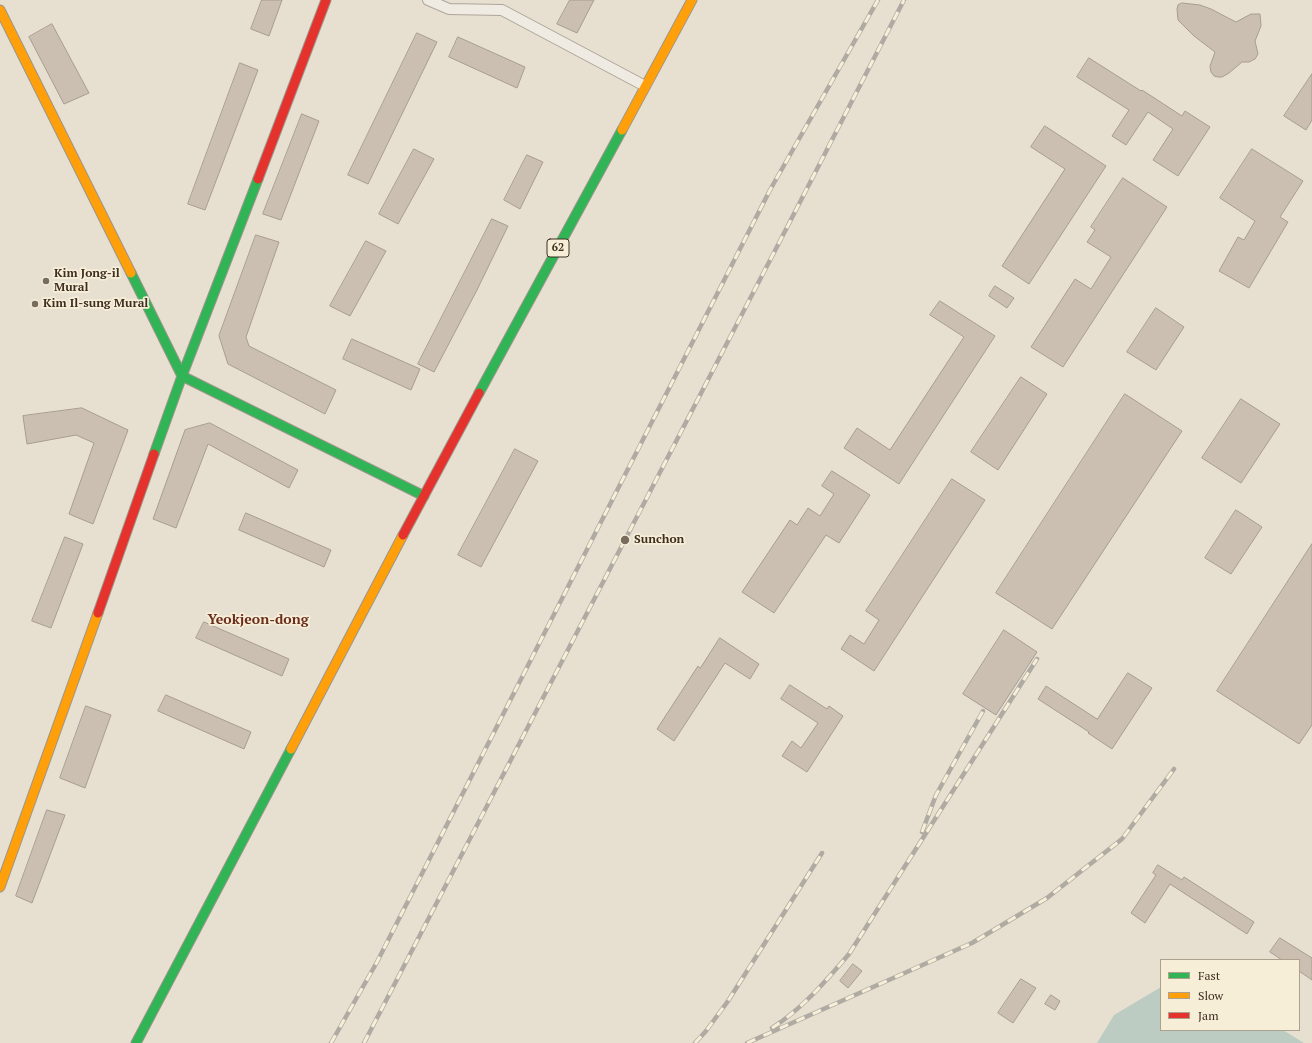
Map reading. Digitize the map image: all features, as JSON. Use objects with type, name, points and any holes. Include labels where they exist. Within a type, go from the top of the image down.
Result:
[{"type":"main road","points":[[0,887],[182,376],[326,0]]},
{"type":"main road","name":"62","points":[[424,496],[692,0]]},
{"type":"main road","points":[[0,10],[182,376],[424,496],[136,1043]]},
{"type":"street","points":[[428,0],[449,9],[502,10],[645,86]]},
{"type":"shaded area","points":[[1160,988],[1160,1031],[1285,1031],[1304,1043],[1097,1043],[1114,1015]]},
{"type":"building","points":[[262,0],[282,0],[269,36],[251,29]]},
{"type":"building","points":[[570,0],[594,0],[577,33],[557,24]]},
{"type":"building","points":[[1182,3],[1200,5],[1236,22],[1251,14],[1260,14],[1261,26],[1255,41],[1258,54],[1255,59],[1249,62],[1242,62],[1222,77],[1214,76],[1211,72],[1210,66],[1215,52],[1194,36],[1178,20],[1177,9],[1178,5]]},
{"type":"building","points":[[52,24],[89,93],[64,104],[29,37]]},
{"type":"building","points":[[417,33],[437,42],[368,184],[348,175]]},
{"type":"building","points":[[458,37],[525,67],[517,88],[449,57]]},
{"type":"building","points":[[1089,58],[1182,116],[1185,111],[1210,127],[1178,176],[1153,160],[1173,129],[1148,112],[1126,145],[1112,136],[1129,110],[1077,77]]},
{"type":"building","points":[[240,63],[258,70],[205,210],[188,204]]},
{"type":"building","points":[[1312,74],[1312,120],[1306,130],[1284,116]]},
{"type":"building","points":[[302,114],[319,121],[281,220],[263,214]]},
{"type":"building","points":[[1045,126],[1106,166],[1029,284],[1002,266],[1065,169],[1031,147]]},
{"type":"building","points":[[414,149],[434,159],[398,224],[379,214]]},
{"type":"building","points":[[1252,149],[1303,181],[1280,217],[1288,222],[1249,288],[1219,271],[1238,237],[1244,240],[1255,221],[1220,198]]},
{"type":"building","points":[[527,155],[543,162],[520,209],[504,200]]},
{"type":"building","points":[[1123,178],[1167,207],[1063,367],[1031,347],[1075,279],[1091,289],[1111,257],[1087,242],[1095,230],[1091,227]]},
{"type":"building","points":[[492,219],[508,226],[477,290],[434,372],[418,364]]},
{"type":"building","points":[[256,235],[279,242],[246,337],[249,346],[336,390],[325,414],[228,364],[219,336]]},
{"type":"building","points":[[366,241],[386,251],[350,316],[330,306]]},
{"type":"building","points":[[995,286],[1014,298],[1007,308],[989,296]]},
{"type":"building","points":[[940,301],[995,336],[899,484],[844,448],[857,428],[890,450],[964,337],[930,315]]},
{"type":"building","points":[[1156,308],[1184,327],[1156,370],[1127,352]]},
{"type":"building","points":[[352,339],[420,369],[411,390],[343,359]]},
{"type":"building","points":[[1021,377],[1047,394],[998,470],[971,452]]},
{"type":"building","points":[[1125,394],[1182,431],[1052,629],[996,593]]},
{"type":"building","points":[[1241,399],[1280,424],[1241,483],[1202,458]]},
{"type":"building","points":[[82,408],[128,430],[93,524],[69,514],[94,443],[76,435],[27,444],[23,416]]},
{"type":"building","points":[[210,423],[298,470],[289,488],[208,444],[176,528],[153,519],[185,430]]},
{"type":"building","points":[[515,449],[538,461],[481,567],[458,555]]},
{"type":"building","points":[[832,471],[870,495],[839,543],[826,535],[774,613],[742,592],[790,520],[797,525],[808,508],[820,516],[834,494],[822,486]]},
{"type":"building","points":[[952,479],[985,500],[874,671],[841,649],[850,635],[864,644],[879,620],[866,611]]},
{"type":"building","points":[[1236,510],[1262,527],[1231,574],[1205,558]]},
{"type":"building","points":[[246,513],[331,550],[324,567],[239,530]]},
{"type":"building","points":[[65,537],[83,544],[51,628],[32,621]]},
{"type":"building","points":[[1312,544],[1312,725],[1299,744],[1217,691]]},
{"type":"building","points":[[204,622],[289,659],[282,676],[196,638]]},
{"type":"building","points":[[1004,630],[1037,652],[996,715],[963,694]]},
{"type":"building","points":[[720,638],[759,664],[750,679],[725,663],[674,741],[657,729],[698,666],[700,668]]},
{"type":"building","points":[[1128,673],[1152,688],[1112,749],[1088,733],[1089,732],[1038,699],[1046,686],[1097,719]]},
{"type":"building","points":[[790,685],[827,709],[829,706],[843,716],[807,772],[782,756],[792,741],[801,748],[818,723],[781,699]]},
{"type":"building","points":[[166,695],[251,732],[244,749],[158,711]]},
{"type":"building","points":[[86,706],[111,715],[85,788],[60,778]]},
{"type":"building","points":[[47,810],[65,815],[32,903],[16,896]]},
{"type":"building","points":[[1158,865],[1182,880],[1184,877],[1254,922],[1247,934],[1170,884],[1145,923],[1131,913],[1156,875],[1153,873]]},
{"type":"building","points":[[1280,938],[1312,958],[1312,980],[1300,972],[1300,959],[1280,959],[1270,952]]},
{"type":"building","points":[[853,964],[862,971],[848,988],[840,981]]},
{"type":"building","points":[[1021,979],[1036,988],[1013,1023],[998,1013]]},
{"type":"building","points":[[1051,995],[1060,1001],[1055,1010],[1045,1004]]},
{"type":"railway","points":[[331,1043],[377,962],[770,190],[878,0]]},
{"type":"railway","points":[[364,1043],[904,0]]},
{"type":"railway","points":[[772,1028],[803,1003],[849,954],[1037,659]]},
{"type":"railway","points":[[922,832],[936,795],[983,711]]},
{"type":"railway","points":[[747,1043],[972,943],[1047,898],[1122,839],[1174,769]]},
{"type":"railway","points":[[695,1043],[706,1031],[728,1001],[822,853]]},
{"type":"traffic: fast","points":[[479,393],[622,130]]},
{"type":"traffic: fast","points":[[154,454],[182,376],[258,179]]},
{"type":"traffic: fast","points":[[131,273],[182,376],[424,496]]},
{"type":"traffic: fast","points":[[136,1043],[291,749]]},
{"type":"traffic: slow","points":[[622,130],[692,0]]},
{"type":"traffic: slow","points":[[0,10],[131,273]]},
{"type":"traffic: slow","points":[[291,749],[403,535]]},
{"type":"traffic: slow","points":[[0,887],[98,613]]},
{"type":"traffic: jam","points":[[258,179],[326,0]]},
{"type":"traffic: jam","points":[[403,535],[479,393]]},
{"type":"traffic: jam","points":[[98,613],[154,454]]},
{"type":"place","name":"Kim Jong-il Mural","points":[[46,281]]},
{"type":"place","name":"Kim Il-sung Mural","points":[[35,304]]},
{"type":"place","name":"Sunchon","points":[[625,540]]},
{"type":"district","name":"Yeokjeon-dong","points":[[258,620]]}]
